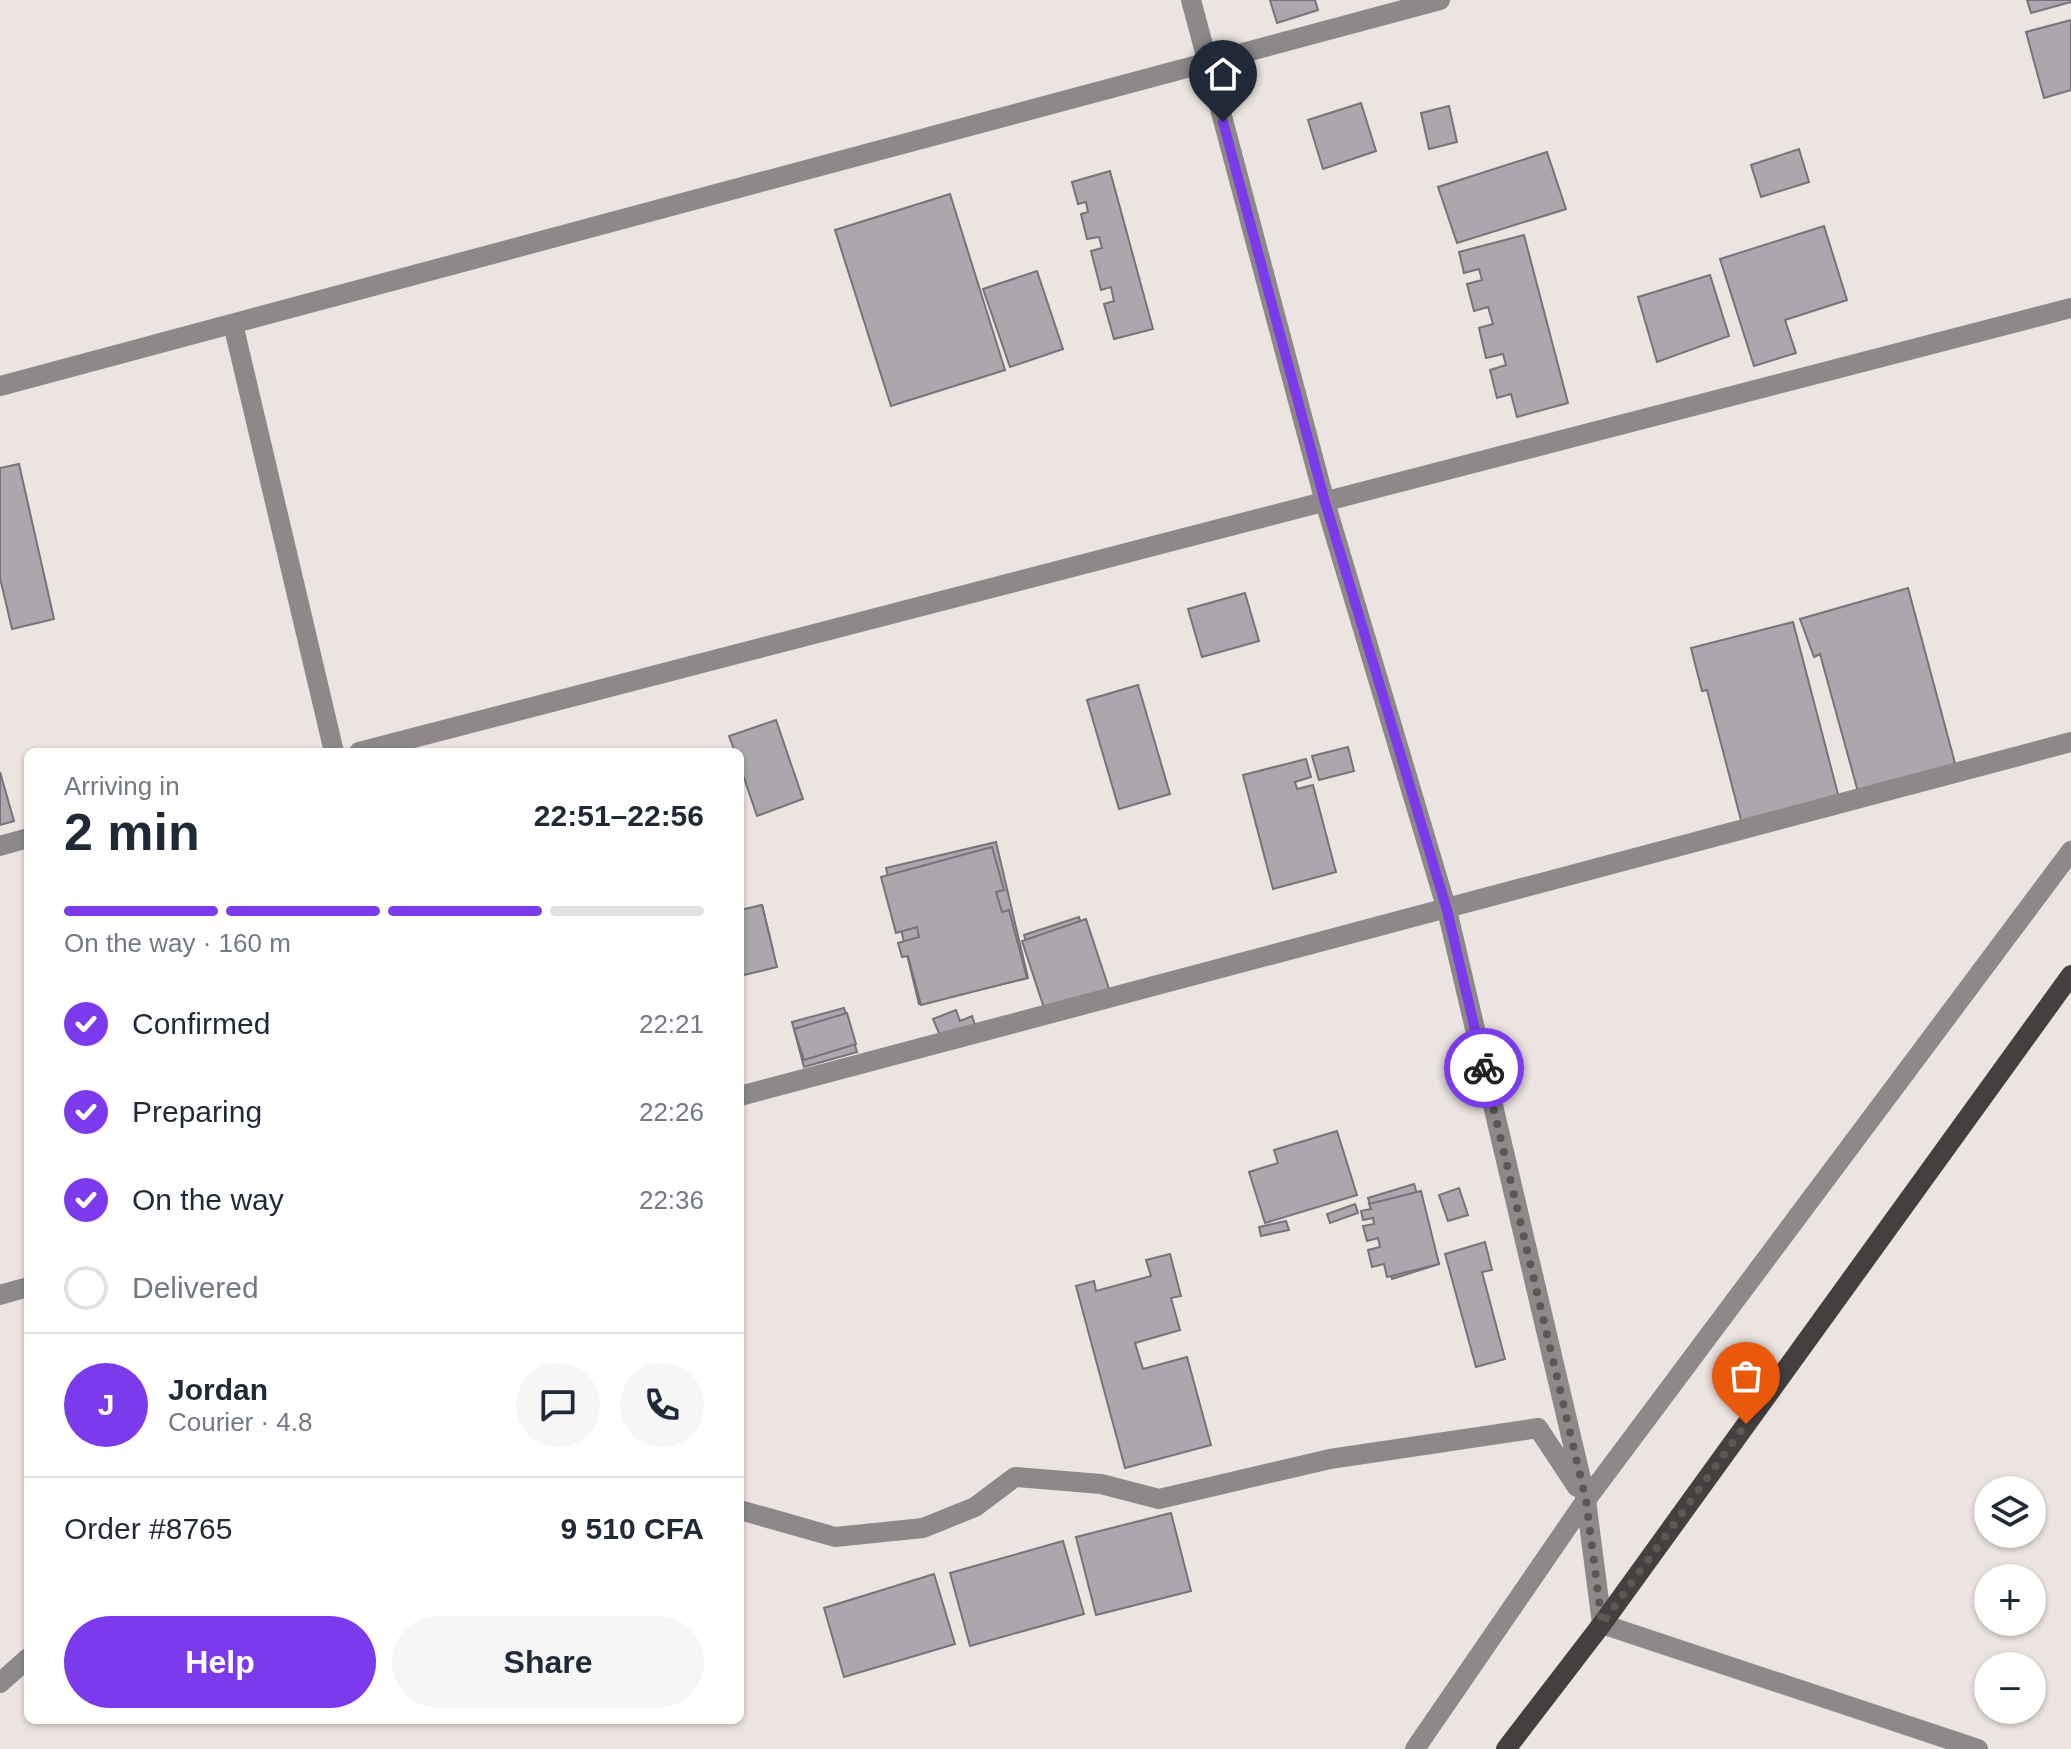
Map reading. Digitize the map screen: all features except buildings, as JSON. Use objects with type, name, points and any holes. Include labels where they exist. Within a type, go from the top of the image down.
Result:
[{"type":"main road","points":[[1506,1749],[1602,1624],[2071,975]]},
{"type":"street","points":[[1191,0],[1325,502],[1447,910],[1586,1500],[1602,1624],[1978,1749]]},
{"type":"street","points":[[0,386],[1440,0]]},
{"type":"street","points":[[374,748],[2071,308]]},
{"type":"street","points":[[233,324],[333,748]]},
{"type":"street","points":[[744,1095],[2071,742]]},
{"type":"street","points":[[0,846],[24,839]]},
{"type":"street","points":[[1415,1749],[1586,1500],[2071,851]]},
{"type":"street","points":[[0,1295],[24,1288]]},
{"type":"street","points":[[744,1511],[835,1537],[867,1535],[923,1528],[975,1507],[1015,1477],[1101,1484],[1159,1499],[1330,1459],[1538,1428],[1586,1500]]},
{"type":"street","points":[[0,1683],[24,1662]]},
{"type":"way so far","points":[[1484,1068],[1586,1500],[1602,1624],[1746,1424]]},
{"type":"route","points":[[1223,122],[1325,502],[1447,910],[1484,1068]]}]
